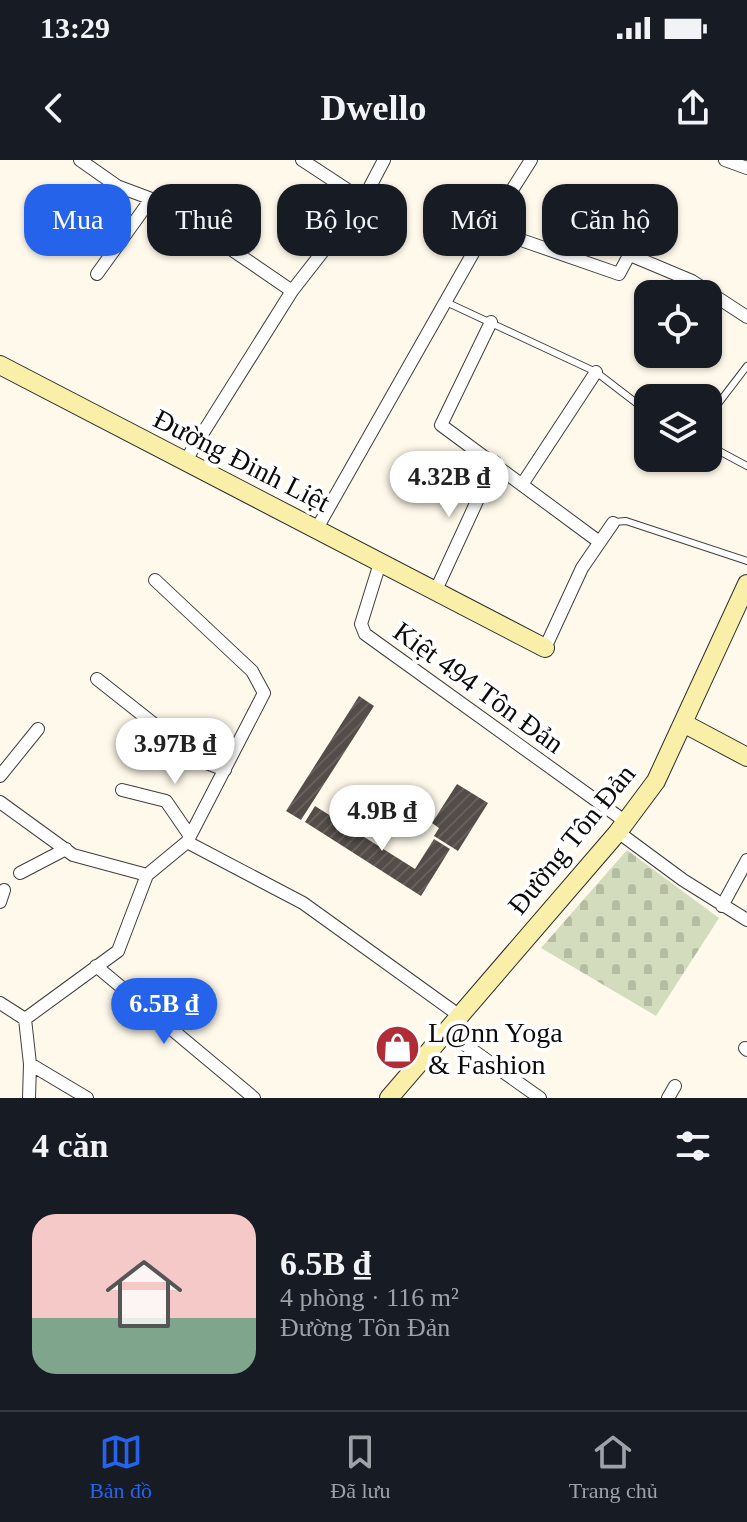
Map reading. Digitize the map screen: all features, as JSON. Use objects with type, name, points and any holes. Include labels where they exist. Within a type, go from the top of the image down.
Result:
[{"type":"street","points":[[80,160],[117,186],[147,197]]},
{"type":"street","points":[[302,160],[339,184]]},
{"type":"street","points":[[371,184],[384,160]]},
{"type":"street","points":[[316,530],[531,160]]},
{"type":"street","points":[[725,160],[747,168]]},
{"type":"street","points":[[97,274],[147,205]]},
{"type":"street","points":[[238,256],[292,291]]},
{"type":"street","points":[[184,463],[292,291],[319,256]]},
{"type":"street","points":[[567,256],[619,274],[629,256]]},
{"type":"street","points":[[632,256],[692,281],[747,317]]},
{"type":"street","points":[[491,322],[441,425],[598,541]]},
{"type":"street","name":"Đường Đinh Liệt","points":[[0,365],[545,648]]},
{"type":"street","points":[[523,483],[596,372]]},
{"type":"street","points":[[436,590],[495,462]]},
{"type":"street","points":[[545,648],[598,541],[613,523]]},
{"type":"street","name":"Kiệt 494 Tôn Đản","points":[[380,563],[361,624],[365,634],[622,827]]},
{"type":"street","points":[[25,1019],[118,951],[147,875],[189,839],[264,693],[252,671],[155,580]]},
{"type":"street","name":"Đường Tôn Đản","points":[[389,1098],[622,827],[656,781],[685,724],[747,584]]},
{"type":"street","points":[[97,679],[159,728],[195,735],[190,757],[225,770]]},
{"type":"street","points":[[685,724],[747,757]]},
{"type":"street","points":[[0,776],[38,729]]},
{"type":"street","points":[[122,790],[166,801],[189,839],[303,903],[460,1016]]},
{"type":"street","points":[[0,802],[73,855],[147,875]]},
{"type":"street","points":[[622,827],[722,906],[747,920]]},
{"type":"street","points":[[20,873],[66,849]]},
{"type":"street","points":[[722,906],[747,860]]},
{"type":"street","points":[[96,966],[254,1098]]},
{"type":"street","points":[[0,1003],[25,1019]]},
{"type":"street","points":[[25,1019],[30,1064],[29,1098]]},
{"type":"street","points":[[447,1032],[540,1098]]},
{"type":"street","points":[[30,1064],[87,1098]]},
{"type":"street","points":[[668,1098],[675,1086]]},
{"type":"lane","points":[[446,302],[596,372],[634,401]]},
{"type":"lane","points":[[722,399],[747,366]]},
{"type":"lane","points":[[722,453],[747,466]]},
{"type":"lane","points":[[613,523],[626,521],[747,561]]},
{"type":"green space","points":[[627,850],[719,918],[656,1016],[541,948]]},
{"type":"building","points":[[359,696],[374,706],[301,820],[286,811]]},
{"type":"building","points":[[457,784],[488,803],[458,851],[434,836],[439,828],[432,823]]},
{"type":"building","points":[[315,806],[415,869],[434,839],[450,849],[421,896],[305,822]]},
{"type":"place","name":"L@nn Yoga & Fashion","points":[[397,1048]]}]
